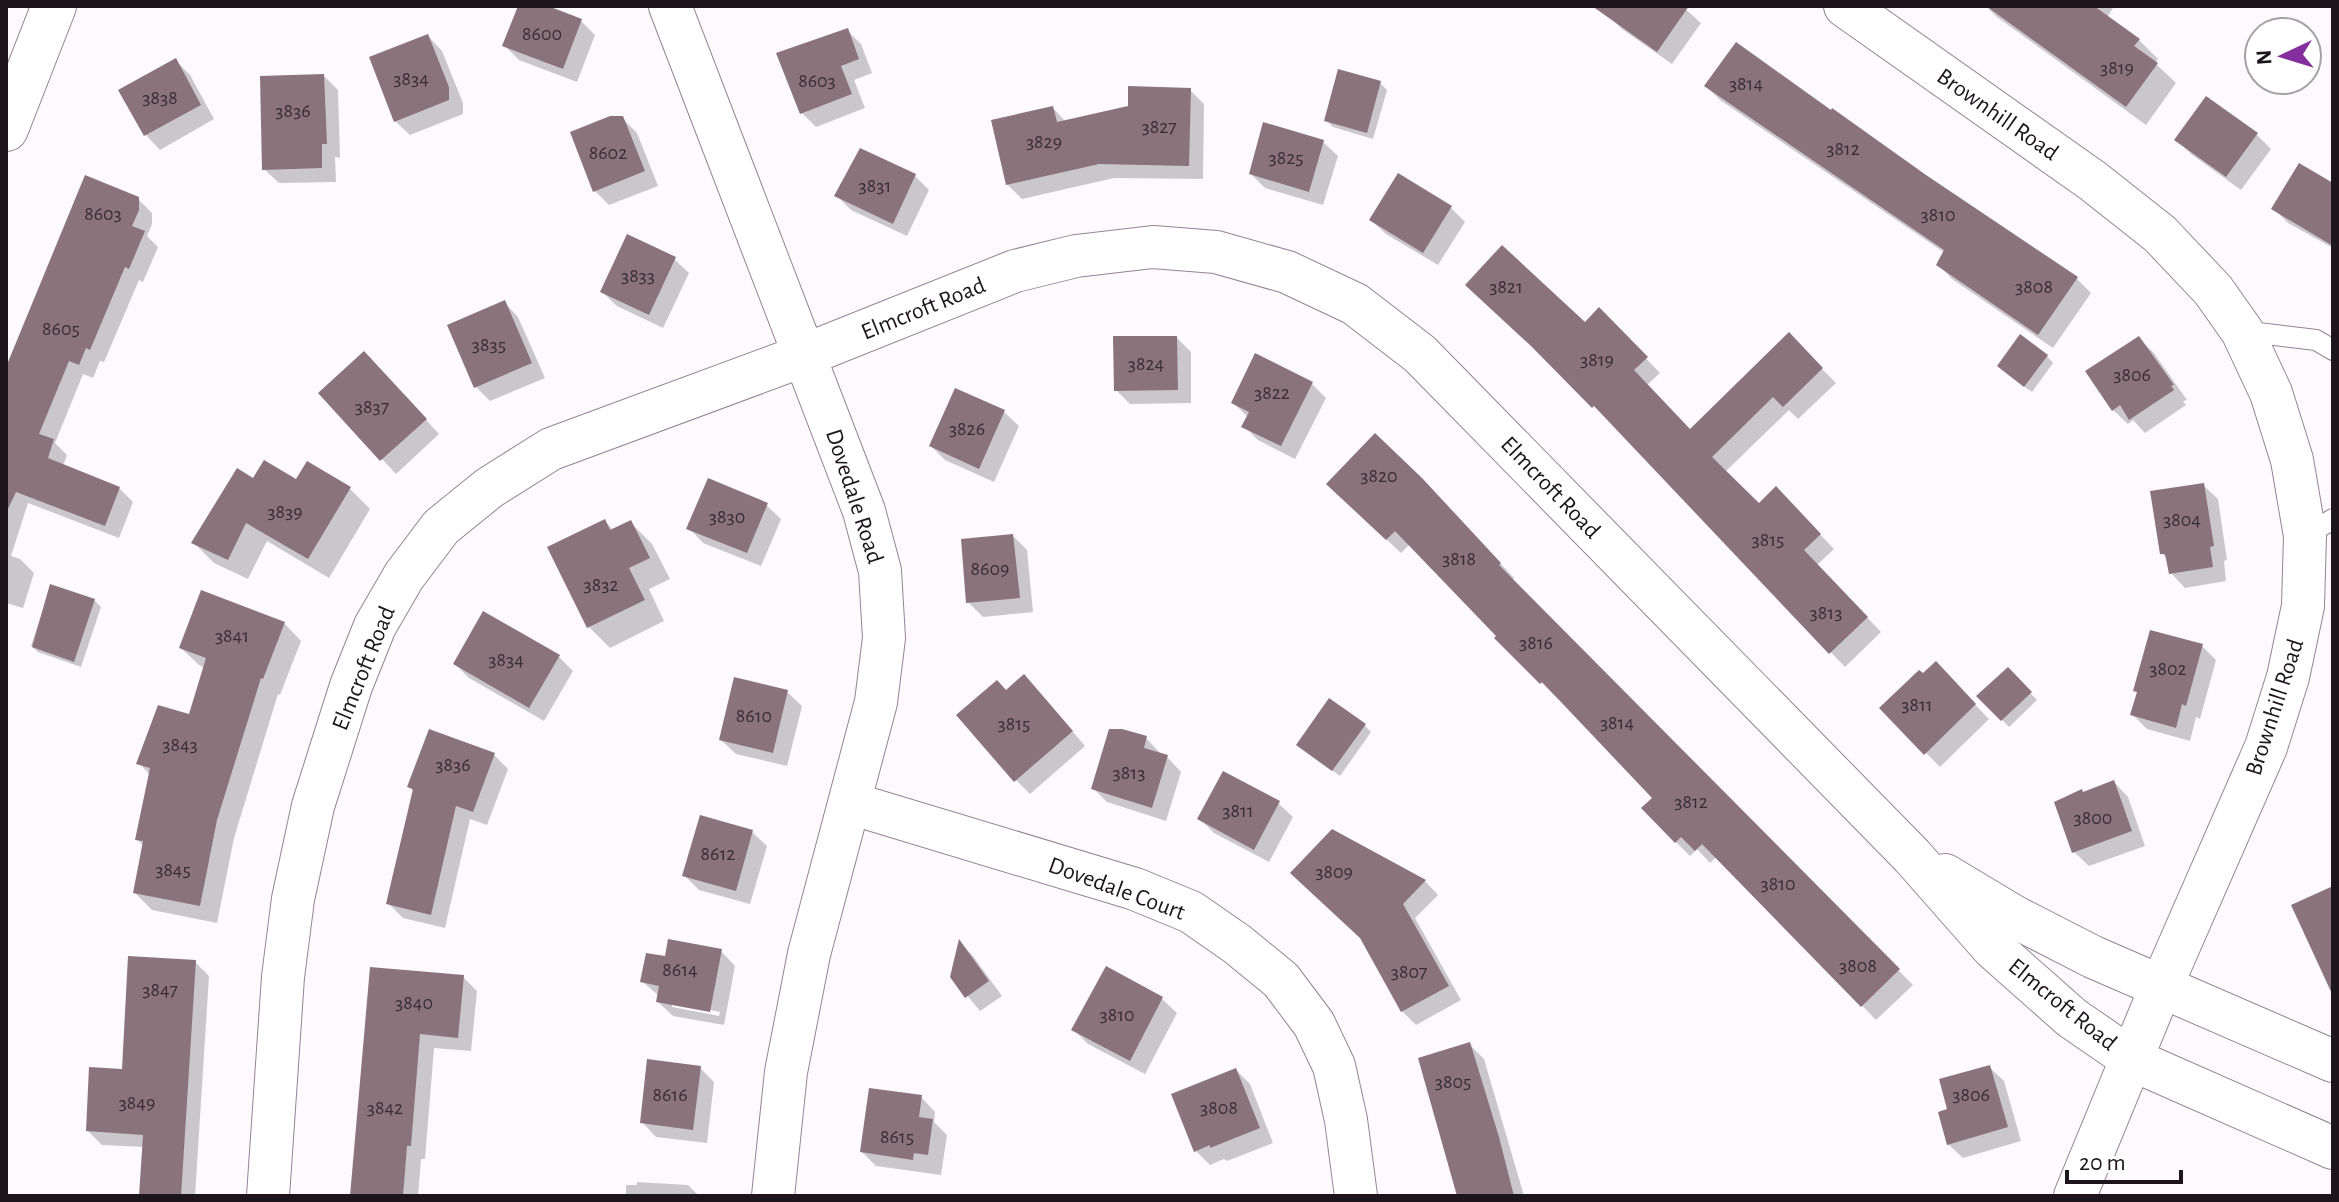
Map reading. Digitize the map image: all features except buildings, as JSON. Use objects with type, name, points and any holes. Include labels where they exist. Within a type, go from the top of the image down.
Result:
[{"type":"street","points":[[6,129],[54,6]]},
{"type":"street","name":"Dovedale Road","points":[[670,6],[864,511],[880,571],[884,638],[876,702],[809,954],[786,1072],[773,1196]]},
{"type":"street","name":"Brownhill Road","points":[[1845,6],[2093,181],[2160,234],[2213,290],[2242,331],[2271,393],[2292,460],[2319,527],[2284,691],[2266,747],[2161,987],[2075,1196]]},
{"type":"street","name":"Elmcroft Road","points":[[268,1196],[283,977],[293,899],[313,806],[351,686],[375,626],[404,576],[441,527],[489,488],[551,449],[805,355],[1015,271],[1076,256],[1153,247],[1216,252],[1287,272],[1355,304],[1420,354],[1912,856],[1993,948],[2072,1018],[2133,1060],[2333,1148]]},
{"type":"street","name":"Dovedale Court","points":[[850,803],[1135,889],[1191,912],[1237,944],[1281,980],[1321,1038],[1334,1066],[1346,1120],[1356,1196]]},
{"type":"street","name":"Elmcroft Road","points":[[1912,856],[2015,917],[2093,957],[2333,1061]]},
{"type":"lane","points":[[2242,331],[2316,340],[2333,350]]}]
